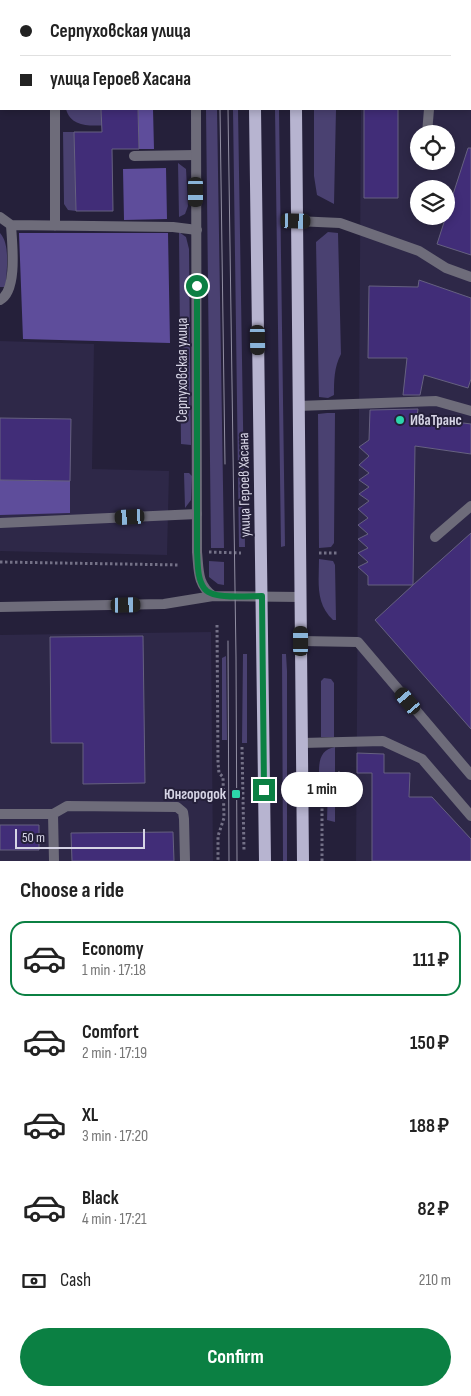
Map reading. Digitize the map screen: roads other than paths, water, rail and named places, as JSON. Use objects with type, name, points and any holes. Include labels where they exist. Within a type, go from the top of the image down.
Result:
[{"type":"main road","name":"улица Героев Хасана","points":[[255,110],[265,861]]},
{"type":"main road","points":[[296,110],[303,861]]},
{"type":"street","points":[[55,110],[55,226]]},
{"type":"street","name":"Серпуховская улица","points":[[196,110],[197,514],[200,577],[204,589],[213,596]]},
{"type":"street","points":[[427,125],[429,110]]},
{"type":"street","points":[[134,156],[196,155]]},
{"type":"street","points":[[0,218],[11,225],[164,226],[196,230]]},
{"type":"street","points":[[296,221],[340,223],[419,251],[446,268],[471,277]]},
{"type":"street","points":[[0,300],[4,298],[11,286],[11,225]]},
{"type":"street","points":[[298,406],[436,401],[471,412]]},
{"type":"street","points":[[435,537],[471,506]]},
{"type":"street","points":[[0,523],[197,514]]},
{"type":"street","points":[[0,607],[164,604],[213,596],[301,597]]},
{"type":"street","points":[[301,641],[358,642],[471,775]]},
{"type":"street","points":[[302,743],[383,741],[422,759],[471,816]]},
{"type":"street","points":[[0,814],[53,814],[67,806],[177,807],[183,812],[185,861]]},
{"type":"street","points":[[53,814],[54,861]]},
{"type":"tram line","points":[[220,110],[225,464]]},
{"type":"tram line","points":[[228,110],[237,861]]},
{"type":"tram line","points":[[228,641],[229,861]]},
{"type":"place","name":"ИваТранс","points":[[400,420]]},
{"type":"place","name":"Юнгородок","points":[[236,794]]}]
